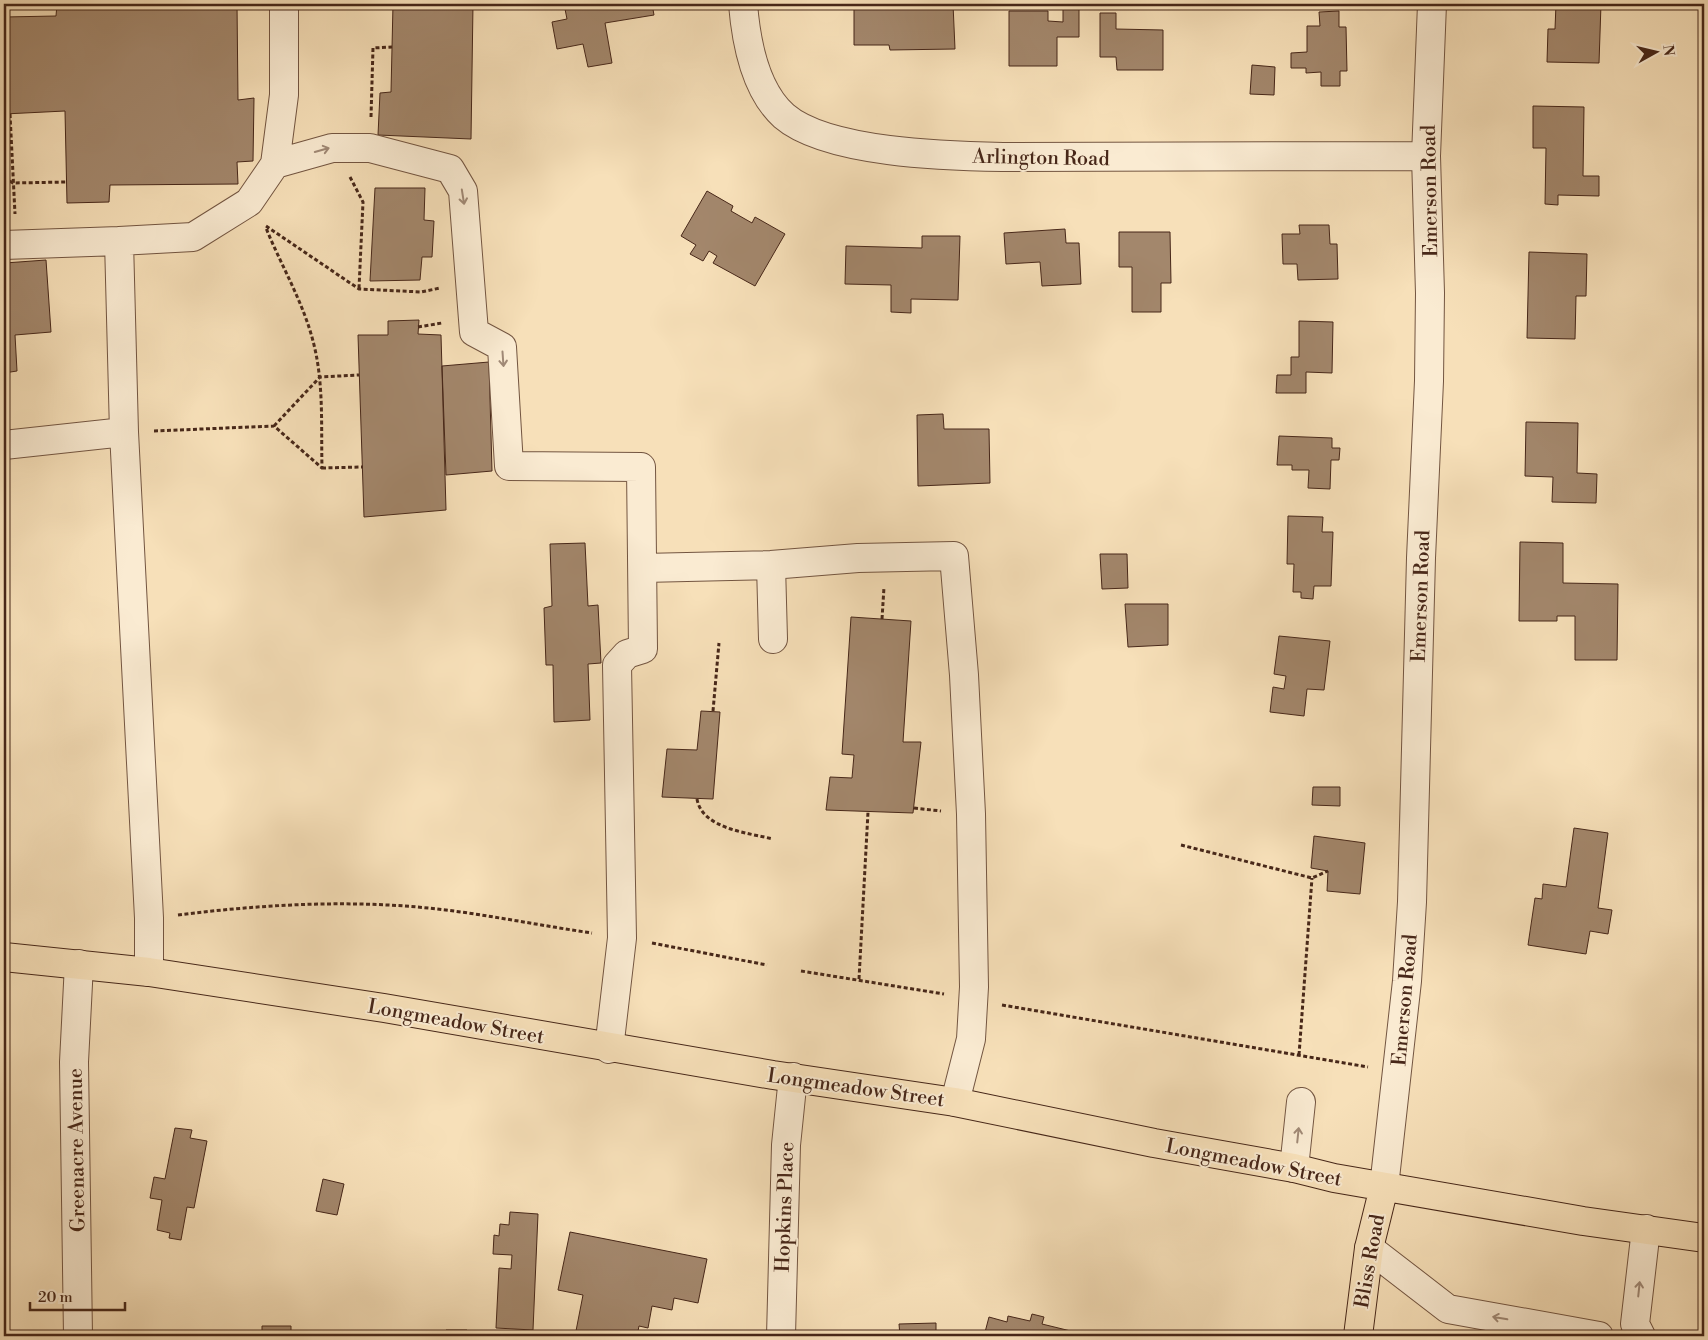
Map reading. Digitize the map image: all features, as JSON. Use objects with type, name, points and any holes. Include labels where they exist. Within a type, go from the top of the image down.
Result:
[{"type":"main road","name":"Longmeadow Street","points":[[4,957],[149,972],[384,1008],[609,1049],[955,1102],[1154,1143],[1294,1168],[1334,1178],[1583,1221],[1704,1238]]},
{"type":"main road","name":"Bliss Road","points":[[1358,1336],[1369,1248],[1384,1187]]},
{"type":"street","points":[[10,245],[193,237],[250,202],[275,164],[284,94],[284,4]]},
{"type":"street","name":"Arlington Road","points":[[743,4],[744,20],[757,72],[767,95],[785,116],[814,133],[868,148],[953,156],[1003,157],[1426,156]]},
{"type":"street","name":"Emerson Road","points":[[1384,1187],[1407,981],[1412,902],[1421,558],[1429,362],[1430,293],[1426,156],[1432,4]]},
{"type":"street","points":[[275,164],[332,148],[370,148],[450,169],[463,190],[474,332],[502,347],[509,466],[642,467],[643,649],[627,654],[618,665],[622,938],[609,1049]]},
{"type":"street","points":[[118,241],[124,432],[150,918],[149,972]]},
{"type":"street","points":[[4,445],[124,432]]},
{"type":"street","points":[[643,568],[771,565],[858,558],[954,556],[964,675],[971,814],[974,987],[971,1039],[955,1102]]},
{"type":"street","points":[[771,565],[773,639]]},
{"type":"street","name":"Greenacre Avenue","points":[[78,1336],[74,1062],[79,964]]},
{"type":"street","name":"Hopkins Place","points":[[781,1336],[786,1145],[793,1077]]},
{"type":"street","points":[[1294,1168],[1301,1102]]},
{"type":"street","points":[[1641,1336],[1635,1324],[1646,1229]]},
{"type":"street","points":[[1369,1248],[1448,1309],[1599,1336]]},
{"type":"path","points":[[370,148],[373,48],[392,47]]},
{"type":"path","points":[[10,114],[13,183],[10,245]]},
{"type":"path","points":[[332,148],[357,187],[363,202],[359,288]]},
{"type":"path","points":[[4,178],[13,183],[66,182]]},
{"type":"path","points":[[322,468],[320,376],[313,339],[265,225],[359,288],[421,292],[471,280]]},
{"type":"path","points":[[274,426],[320,376],[360,375]]},
{"type":"path","points":[[124,432],[274,426],[322,468],[363,467]]},
{"type":"path","points":[[713,711],[719,643]]},
{"type":"path","points":[[697,798],[698,806],[724,827],[773,838]]},
{"type":"path","points":[[859,979],[868,812]]},
{"type":"path","points":[[1181,845],[1312,878],[1328,871]]},
{"type":"path","points":[[1299,1054],[1312,878]]},
{"type":"path","points":[[175,916],[223,909],[292,905],[370,904],[445,910],[598,934]]},
{"type":"path","points":[[646,942],[767,965]]},
{"type":"path","points":[[801,971],[859,979],[952,996]]},
{"type":"path","points":[[994,1003],[1375,1068]]},
{"type":"building","points":[[57,4],[237,4],[238,100],[254,98],[253,161],[237,162],[238,184],[110,185],[109,202],[67,203],[65,111],[4,114],[4,17],[56,16]]},
{"type":"building","points":[[393,4],[473,4],[471,139],[378,135],[380,93],[391,92]]},
{"type":"building","points":[[564,4],[652,4],[654,15],[605,23],[612,63],[588,67],[583,44],[557,49],[552,22],[567,19]]},
{"type":"building","points":[[854,4],[953,4],[955,49],[890,50],[889,45],[854,45]]},
{"type":"building","points":[[1063,4],[1079,4],[1079,37],[1057,37],[1057,66],[1009,66],[1009,11],[1048,11],[1048,21],[1063,22]]},
{"type":"building","points":[[1556,4],[1601,4],[1599,63],[1547,62],[1548,29],[1555,29]]},
{"type":"building","points":[[1339,11],[1339,27],[1346,27],[1347,71],[1340,71],[1340,86],[1321,86],[1321,72],[1306,73],[1306,68],[1291,68],[1291,53],[1307,52],[1307,26],[1320,26],[1319,12]]},
{"type":"building","points":[[1100,13],[1116,13],[1116,29],[1163,30],[1163,70],[1117,70],[1116,57],[1100,57]]},
{"type":"building","points":[[1252,65],[1275,67],[1274,95],[1250,94]]},
{"type":"building","points":[[1533,106],[1584,107],[1583,176],[1599,176],[1599,196],[1558,195],[1558,205],[1545,204],[1546,148],[1533,148]]},
{"type":"building","points":[[375,188],[425,188],[424,220],[434,221],[432,257],[422,257],[420,280],[370,281]]},
{"type":"building","points":[[707,191],[733,206],[731,211],[752,223],[755,217],[785,234],[755,286],[713,263],[717,256],[709,251],[703,261],[690,254],[696,245],[681,236]]},
{"type":"building","points":[[1299,225],[1329,225],[1330,244],[1337,244],[1338,279],[1298,280],[1297,264],[1283,264],[1282,234],[1300,234]]},
{"type":"building","points":[[1065,229],[1066,243],[1079,243],[1081,284],[1042,286],[1040,262],[1006,264],[1004,233]]},
{"type":"building","points":[[1119,232],[1170,232],[1171,283],[1161,283],[1161,312],[1132,312],[1132,267],[1119,267]]},
{"type":"building","points":[[922,236],[960,236],[958,300],[911,299],[911,313],[891,312],[891,285],[845,284],[846,246],[922,248]]},
{"type":"building","points":[[1529,252],[1587,254],[1586,296],[1576,296],[1575,339],[1527,338]]},
{"type":"building","points":[[46,260],[51,332],[15,335],[17,371],[4,373],[4,286],[8,286],[5,263]]},
{"type":"building","points":[[419,320],[418,334],[441,335],[446,510],[364,517],[358,335],[388,335],[388,321]]},
{"type":"building","points":[[1299,321],[1333,322],[1332,373],[1306,372],[1306,393],[1276,393],[1277,375],[1291,375],[1291,357],[1299,357]]},
{"type":"building","points":[[489,362],[492,471],[446,475],[442,366]]},
{"type":"building","points":[[943,414],[944,429],[989,429],[990,483],[918,486],[917,415]]},
{"type":"building","points":[[1526,422],[1578,423],[1577,473],[1597,474],[1596,503],[1552,502],[1553,477],[1525,476]]},
{"type":"building","points":[[1279,436],[1332,438],[1332,448],[1340,448],[1339,460],[1331,460],[1330,489],[1308,488],[1309,470],[1292,470],[1292,465],[1277,465]]},
{"type":"building","points":[[1288,516],[1323,517],[1322,532],[1333,532],[1331,586],[1314,586],[1313,599],[1301,598],[1301,592],[1293,592],[1294,564],[1287,564]]},
{"type":"building","points":[[1520,542],[1563,543],[1563,583],[1618,584],[1617,660],[1575,660],[1575,616],[1557,616],[1557,621],[1519,621]]},
{"type":"building","points":[[585,543],[588,606],[598,605],[601,663],[588,664],[590,720],[554,722],[553,665],[546,665],[544,608],[552,606],[550,544]]},
{"type":"building","points":[[1100,554],[1127,554],[1128,588],[1102,589]]},
{"type":"building","points":[[1125,604],[1168,604],[1168,645],[1128,647]]},
{"type":"building","points":[[851,617],[911,621],[903,742],[921,742],[913,813],[826,810],[830,777],[852,778],[854,755],[842,754]]},
{"type":"building","points":[[1279,636],[1330,641],[1324,690],[1307,689],[1304,716],[1270,712],[1273,687],[1284,689],[1286,676],[1274,674]]},
{"type":"building","points":[[701,711],[720,712],[713,799],[662,797],[667,749],[697,750]]},
{"type":"building","points":[[1313,787],[1340,787],[1340,806],[1312,805]]},
{"type":"building","points":[[1574,828],[1608,833],[1598,908],[1612,910],[1608,934],[1590,931],[1586,954],[1528,945],[1535,898],[1542,899],[1543,884],[1566,887]]},
{"type":"building","points":[[1314,836],[1365,843],[1360,894],[1327,891],[1328,871],[1311,868]]},
{"type":"building","points":[[175,1128],[192,1130],[190,1138],[207,1141],[194,1208],[187,1207],[181,1240],[169,1238],[170,1233],[157,1230],[162,1200],[150,1198],[154,1177],[165,1179]]},
{"type":"building","points":[[323,1179],[344,1184],[337,1215],[316,1211]]},
{"type":"building","points":[[510,1212],[538,1214],[533,1330],[496,1328],[499,1268],[511,1269],[512,1255],[493,1254],[494,1235],[499,1236],[500,1224],[509,1225]]},
{"type":"building","points":[[570,1232],[707,1259],[698,1303],[674,1298],[672,1310],[652,1306],[648,1328],[639,1326],[637,1336],[575,1336],[583,1295],[558,1290]]},
{"type":"building","points":[[1032,1314],[1044,1317],[1042,1324],[1083,1334],[1082,1336],[984,1336],[989,1317],[1007,1322],[1008,1316],[1030,1321]]},
{"type":"building","points":[[936,1323],[936,1336],[900,1336],[899,1324]]},
{"type":"building","points":[[262,1326],[291,1326],[291,1336],[262,1336]]},
{"type":"building","points":[[446,1330],[467,1330],[467,1336],[446,1336]]},
{"type":"building","points":[[168,1333],[196,1334],[196,1336],[168,1336]]}]
